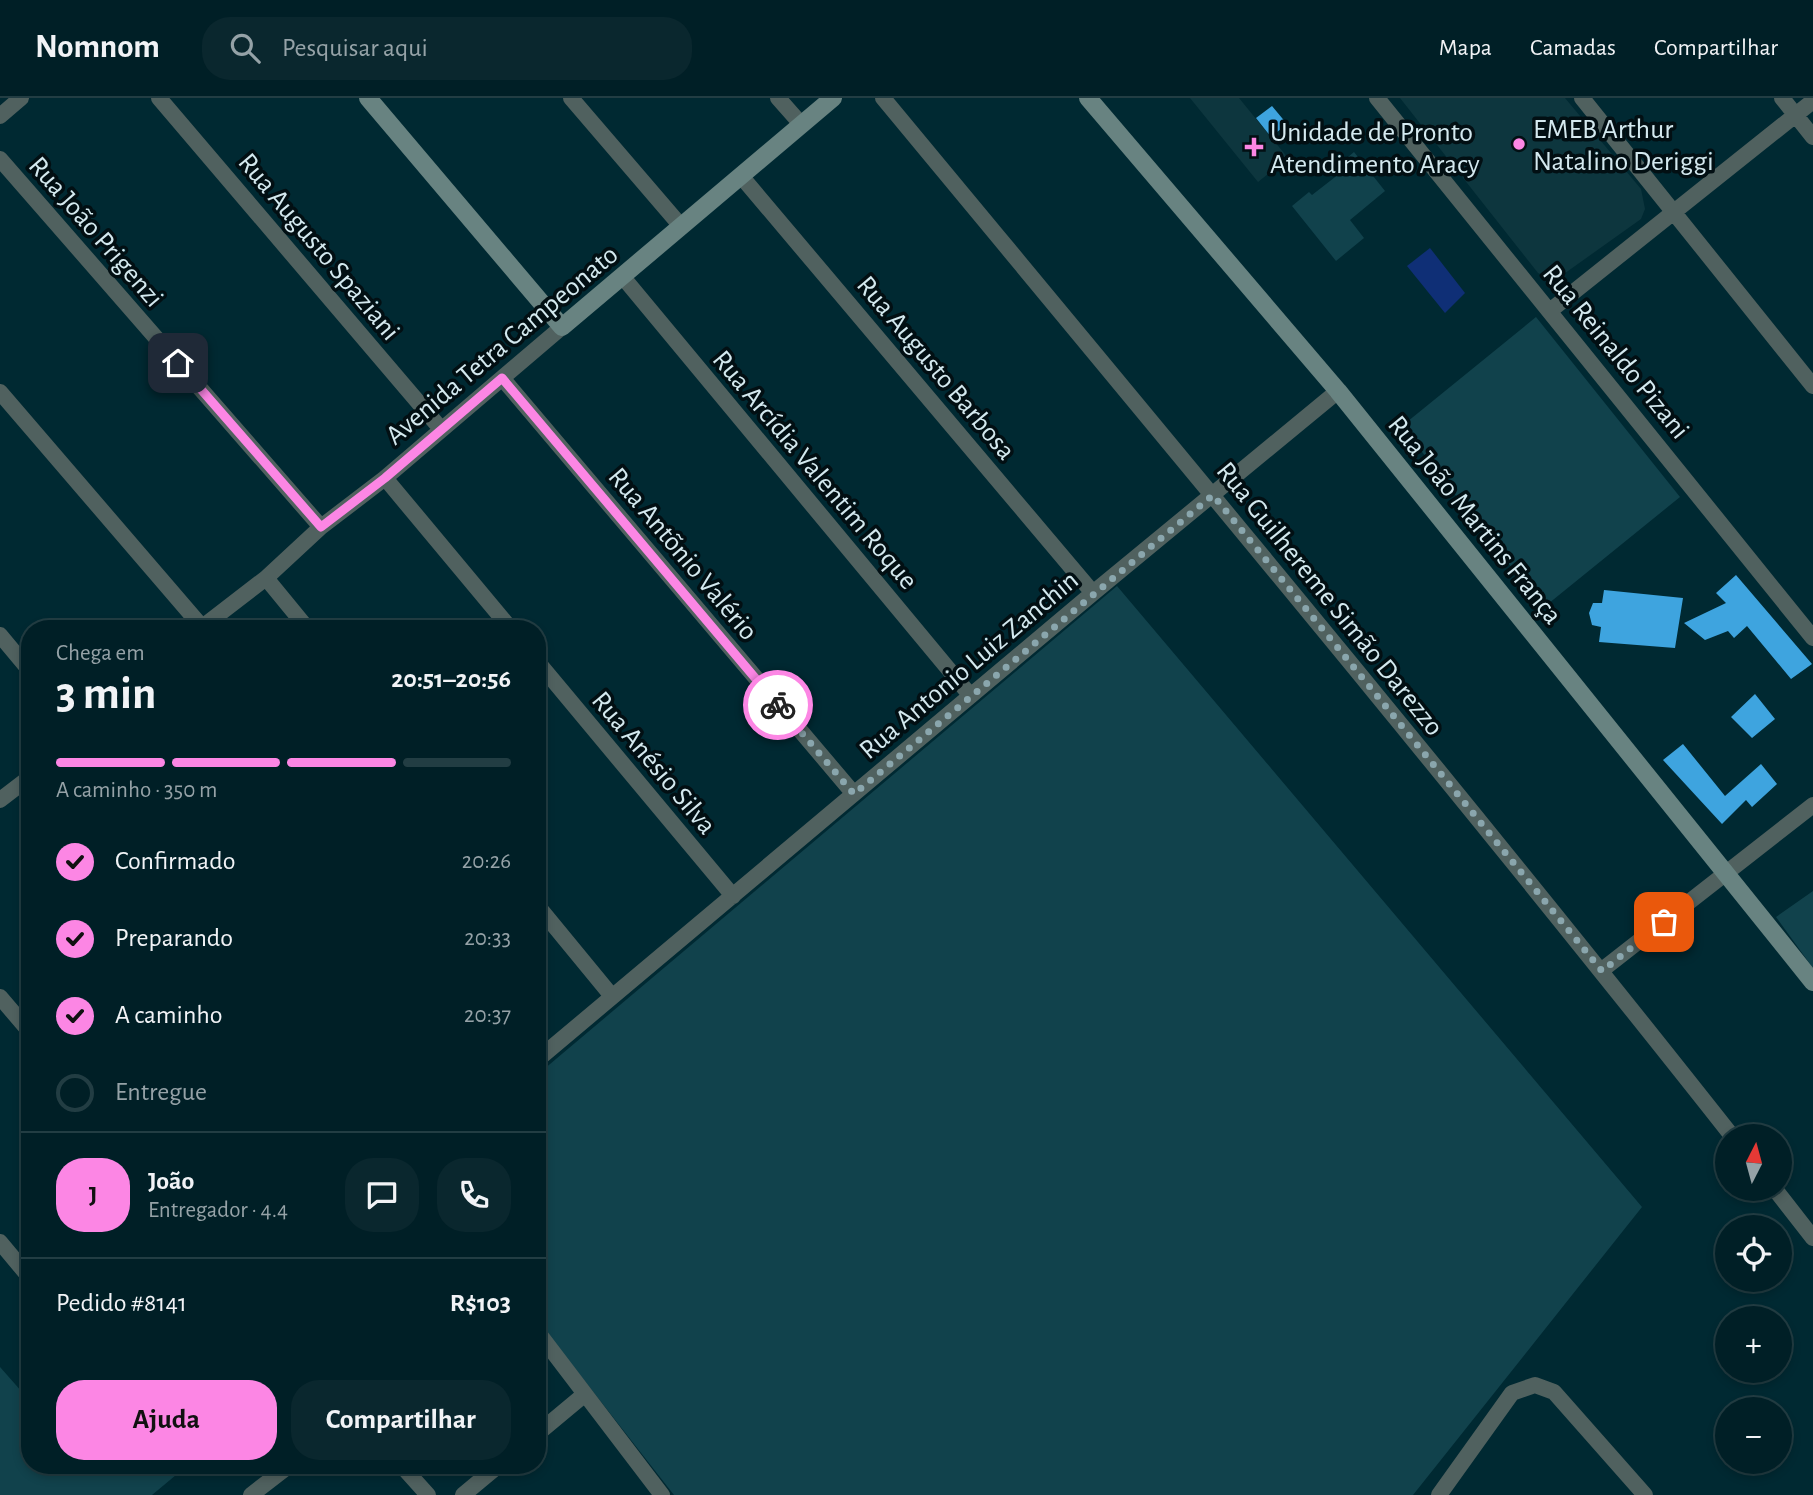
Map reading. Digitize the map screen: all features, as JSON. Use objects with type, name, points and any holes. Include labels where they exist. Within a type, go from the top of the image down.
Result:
[{"type":"main road","points":[[368,98],[562,327]]},
{"type":"main road","name":"Avenida Tetra Campeonato","points":[[562,327],[833,98]]},
{"type":"main road","name":"Rua João Martins França","points":[[1088,98],[1338,391],[1813,982]]},
{"type":"street","points":[[0,116],[21,98]]},
{"type":"street","name":"Rua Augusto Spaziani","points":[[159,98],[441,429]]},
{"type":"street","points":[[571,98],[680,225]]},
{"type":"street","points":[[778,98],[800,124]]},
{"type":"street","name":"Rua Guilhereme Simão Darezzo","points":[[883,98],[1213,495],[1602,971],[1723,1124]]},
{"type":"street","name":"Rua Reinaldo Pizani","points":[[1377,98],[1551,310],[1813,638]]},
{"type":"street","points":[[1582,98],[1813,386]]},
{"type":"street","points":[[1782,98],[1813,137]]},
{"type":"street","points":[[1551,310],[1813,101]]},
{"type":"street","name":"Rua João Prigenzi","points":[[0,159],[321,527]]},
{"type":"street","name":"Rua Augusto Barbosa","points":[[741,176],[1093,593]]},
{"type":"street","name":"Rua Arcídia Valentim Roque","points":[[622,276],[970,695]]},
{"type":"street","name":"Avenida Tetra Campeonato","points":[[212,620],[266,578],[321,527],[385,478],[562,327]]},
{"type":"street","name":"Rua Antõnio Valério","points":[[502,378],[854,794]]},
{"type":"street","name":"Rua Antonio Luiz Zanchin","points":[[546,1052],[970,695],[1338,391]]},
{"type":"street","points":[[0,392],[195,620]]},
{"type":"street","points":[[385,478],[503,620]]},
{"type":"street","points":[[266,578],[300,620]]},
{"type":"street","points":[[0,635],[21,660]]},
{"type":"street","name":"Rua Anésio Silva","points":[[546,673],[733,896]]},
{"type":"street","points":[[0,800],[21,786]]},
{"type":"street","points":[[1602,971],[1813,805]]},
{"type":"street","points":[[546,916],[611,995]]},
{"type":"street","points":[[0,997],[21,1022]]},
{"type":"street","points":[[1784,1201],[1813,1238]]},
{"type":"street","points":[[0,1242],[21,1267]]},
{"type":"street","points":[[546,1343],[662,1495]]},
{"type":"street","points":[[1439,1495],[1508,1397],[1516,1390],[1530,1385],[1554,1392],[1645,1495]]},
{"type":"street","points":[[546,1426],[585,1394]]},
{"type":"street","points":[[251,1495],[278,1474]]},
{"type":"street","points":[[409,1474],[428,1495]]},
{"type":"street","points":[[463,1495],[488,1474]]},
{"type":"shaded area","name":"Unidade de Pronto Atendimento Aracy","points":[[1190,98],[1239,98],[1288,158],[1258,182]]},
{"type":"shaded area","name":"EMEB Arthur Natalino Deriggi","points":[[1400,98],[1565,98],[1641,189],[1645,209],[1641,219],[1561,276],[1547,277],[1538,273]]},
{"type":"shaded area","points":[[1354,152],[1385,191],[1350,220],[1364,238],[1336,261],[1292,206],[1309,192],[1312,195],[1339,174],[1335,168]]},
{"type":"shaded area","points":[[1536,317],[1680,497],[1543,608],[1402,426]]},
{"type":"shaded area","points":[[1117,586],[1642,1207],[1413,1495],[674,1495],[546,1331],[546,1067]]},
{"type":"shaded area","points":[[1813,891],[1813,968],[1776,917]]},
{"type":"shaded area","points":[[0,1367],[21,1391],[21,1474],[177,1474],[152,1495],[0,1495]]},
{"type":"water","points":[[1430,248],[1465,293],[1445,313],[1407,266]]},
{"type":"building","points":[[1272,106],[1287,124],[1271,137],[1256,118]]},
{"type":"building","points":[[1736,575],[1812,664],[1791,679],[1747,626],[1734,638],[1728,631],[1705,640],[1684,623],[1726,603],[1716,593]]},
{"type":"building","points":[[1604,590],[1683,598],[1675,648],[1599,642],[1601,627],[1592,625],[1589,613],[1593,603],[1602,603]]},
{"type":"building","points":[[1755,694],[1775,719],[1752,738],[1731,717]]},
{"type":"building","points":[[1683,744],[1725,796],[1761,764],[1777,784],[1752,807],[1746,800],[1722,824],[1663,760]]},
{"type":"way so far","points":[[778,705],[854,794],[1213,495],[1602,971],[1664,922]]},
{"type":"place","name":"EMEB Arthur Natalino Deriggi","points":[[1519,144]]},
{"type":"place","name":"Unidade de Pronto Atendimento Aracy","points":[[1254,147]]},
{"type":"route","points":[[178,363],[321,527],[385,478],[502,378],[778,705]]}]
